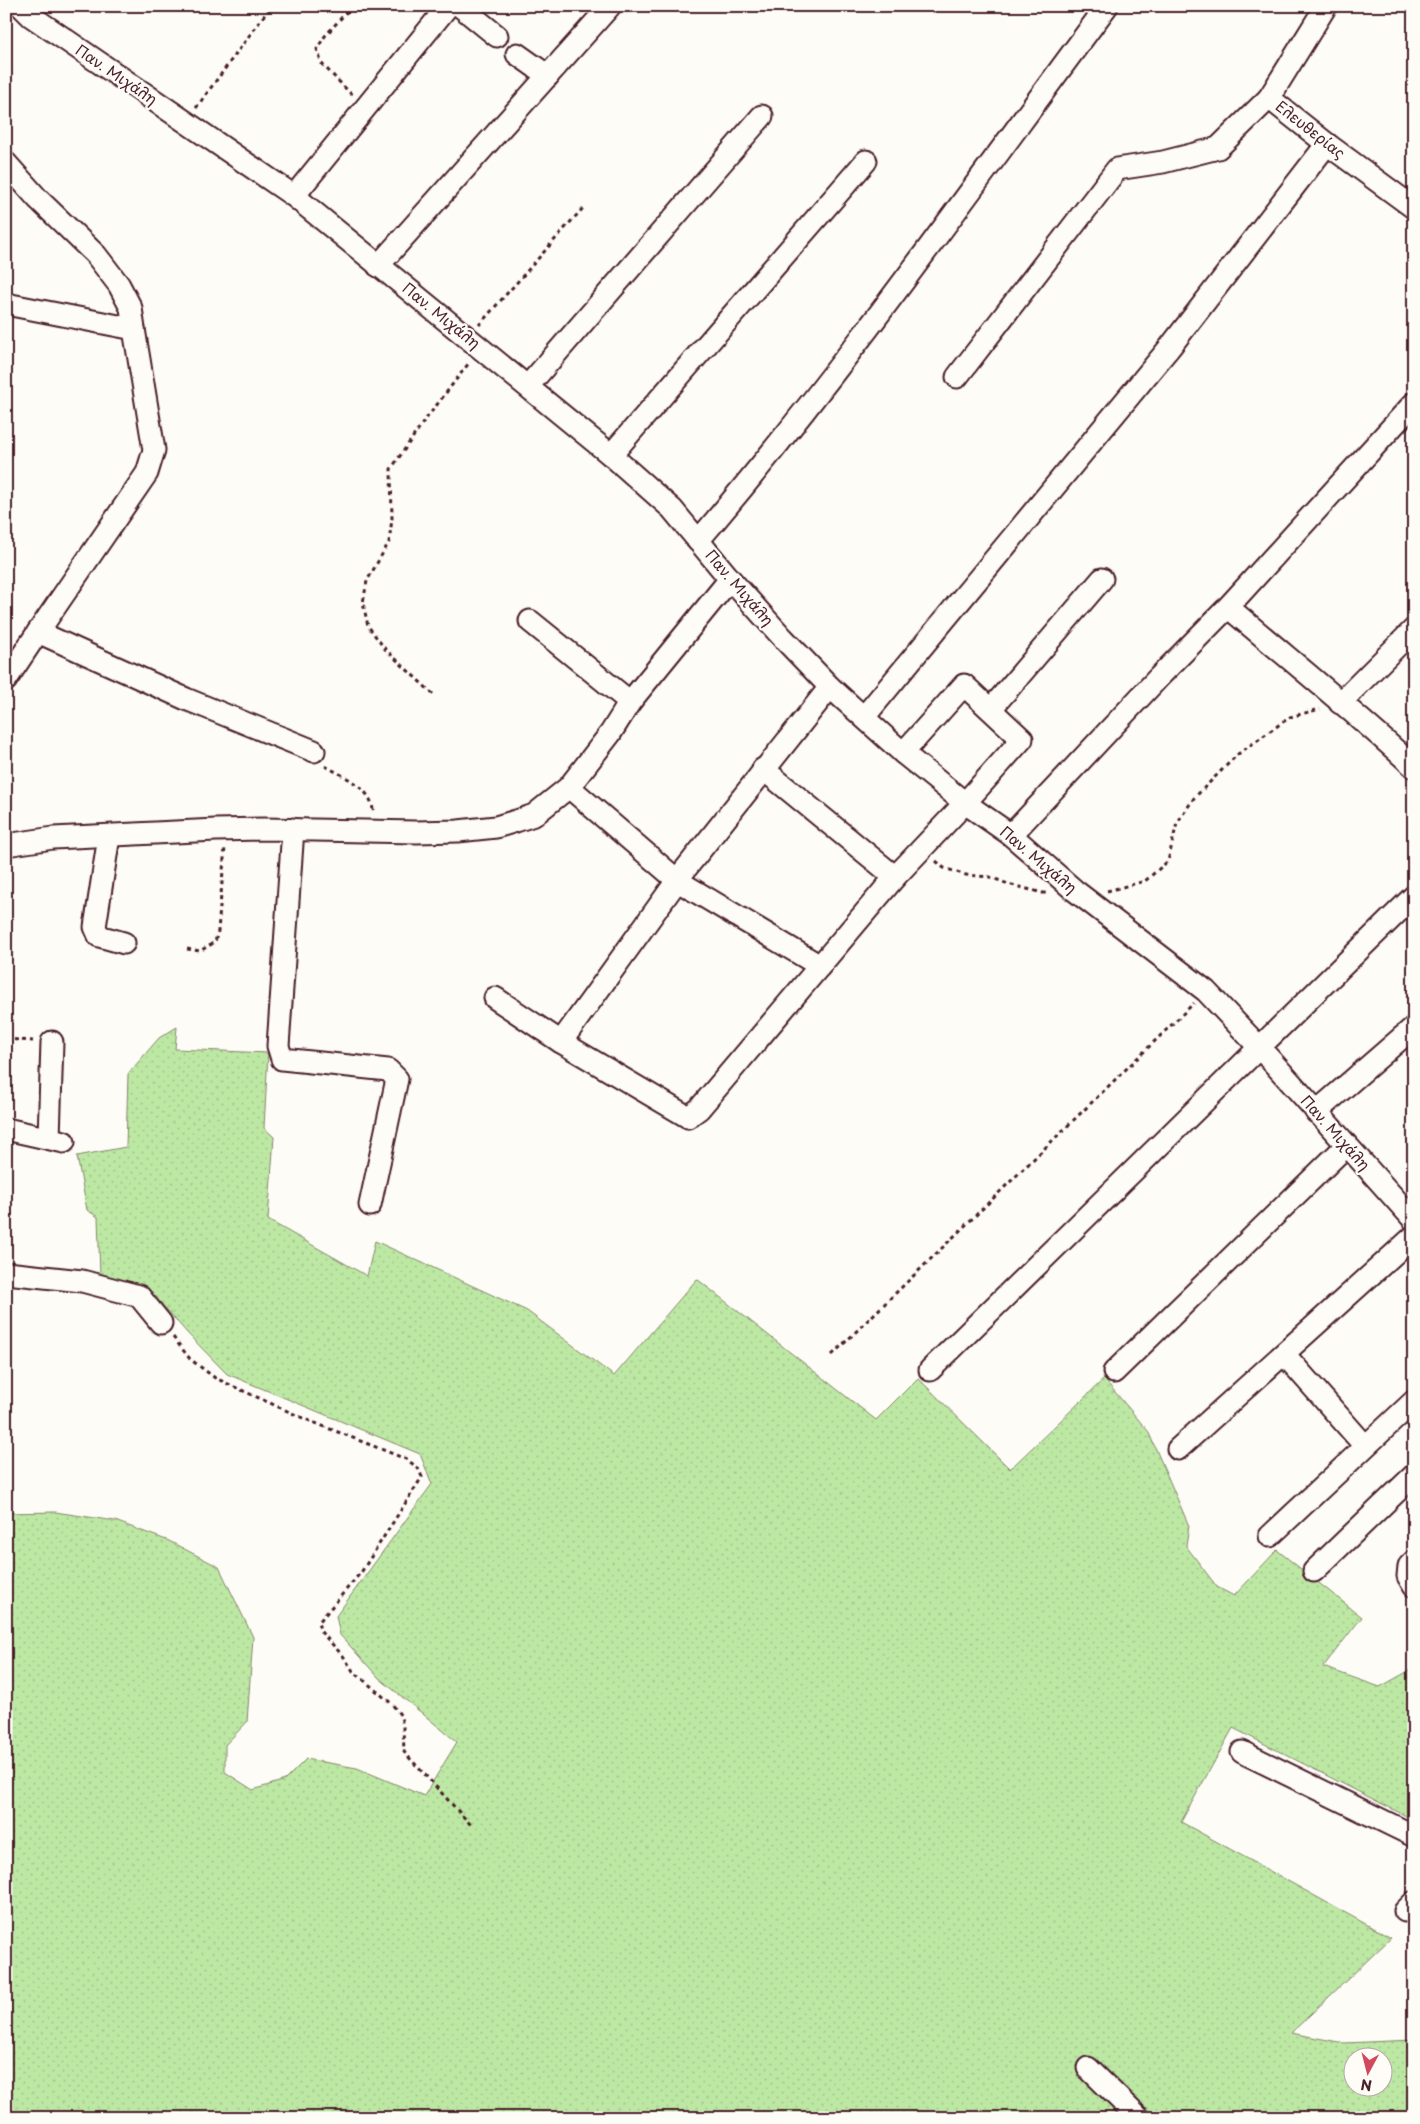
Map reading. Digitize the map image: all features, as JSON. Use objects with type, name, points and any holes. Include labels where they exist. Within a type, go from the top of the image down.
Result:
[{"type":"street","name":"Παν. Μιχάλη","points":[[21,6],[31,16],[294,196],[611,455],[672,509],[698,542],[783,638],[830,686],[903,753],[965,803],[1010,835],[1074,890],[1206,992],[1260,1047],[1346,1146],[1414,1220]]},
{"type":"street","points":[[294,196],[448,6]]},
{"type":"street","points":[[460,6],[497,36]]},
{"type":"street","points":[[378,266],[610,6]]},
{"type":"street","points":[[698,542],[762,467],[838,370],[1107,6]]},
{"type":"street","name":"Ελευθερίας","points":[[1326,6],[1269,98],[1327,144],[1414,208]]},
{"type":"street","points":[[518,54],[548,76]]},
{"type":"street","points":[[957,377],[1117,169],[1163,162],[1218,148],[1269,98]]},
{"type":"street","points":[[528,386],[762,116]]},
{"type":"street","points":[[864,717],[1170,347],[1327,144]]},
{"type":"street","points":[[611,455],[866,161]]},
{"type":"street","points":[[6,163],[38,199],[102,262],[119,285],[131,308],[154,450],[146,473],[6,680]]},
{"type":"street","points":[[6,304],[134,329]]},
{"type":"street","points":[[1010,835],[1152,684],[1228,607],[1414,403]]},
{"type":"street","points":[[6,845],[53,838],[228,830],[293,829],[416,832],[496,827],[534,814],[569,787],[610,734],[630,702],[730,579]]},
{"type":"street","points":[[991,709],[1102,579]]},
{"type":"street","points":[[1228,607],[1340,703],[1364,721],[1414,767]]},
{"type":"street","points":[[530,621],[630,702]]},
{"type":"street","points":[[1340,703],[1414,629]]},
{"type":"street","points":[[38,632],[177,695],[314,751]]},
{"type":"street","points":[[495,998],[561,1042],[688,1117],[700,1109],[895,876],[965,803],[1022,739],[964,684],[903,753]]},
{"type":"street","points":[[561,1042],[678,882],[684,871],[830,686]]},
{"type":"street","points":[[763,769],[895,876]]},
{"type":"street","points":[[569,787],[678,882],[820,966]]},
{"type":"street","points":[[293,829],[278,1046],[282,1058],[388,1070],[397,1079],[370,1205]]},
{"type":"street","points":[[109,836],[95,926],[99,936],[124,943]]},
{"type":"street","points":[[930,1370],[1414,896]]},
{"type":"street","points":[[1316,1112],[1414,1027]]},
{"type":"street","points":[[6,1129],[57,1140],[52,1042]]},
{"type":"street","points":[[1114,1372],[1346,1146]]},
{"type":"street","points":[[1178,1449],[1414,1236]]},
{"type":"street","points":[[6,1273],[82,1281],[138,1296],[161,1323]]},
{"type":"street","points":[[1284,1354],[1365,1446]]},
{"type":"street","points":[[1270,1536],[1414,1401]]},
{"type":"street","points":[[1314,1572],[1414,1475]]},
{"type":"street","points":[[1414,1561],[1410,1566],[1408,1576],[1414,1586]]},
{"type":"street","points":[[1242,1752],[1414,1836]]},
{"type":"street","points":[[1088,2068],[1139,2118]]},
{"type":"path","points":[[185,122],[271,6]]},
{"type":"path","points":[[352,6],[325,36],[317,49],[322,64],[366,108]]},
{"type":"path","points":[[433,694],[385,649],[368,626],[363,603],[367,581],[389,542],[392,519],[391,469],[475,342],[583,208]]},
{"type":"path","points":[[1104,891],[1145,881],[1168,861],[1176,823],[1194,798],[1238,754],[1290,717],[1340,703]]},
{"type":"path","points":[[314,751],[320,763],[350,780],[368,794],[373,807],[374,821],[369,832]]},
{"type":"path","points":[[187,949],[200,951],[215,942],[218,931],[221,883],[228,830]]},
{"type":"path","points":[[920,850],[944,868],[966,875],[990,877],[1043,893],[1074,890]]},
{"type":"path","points":[[832,1355],[1206,992]]},
{"type":"path","points":[[6,1039],[52,1042]]},
{"type":"path","points":[[161,1323],[190,1359],[215,1378],[305,1419],[406,1459],[418,1468],[422,1477],[413,1492],[383,1535],[362,1571],[318,1623],[321,1632],[344,1657],[353,1672],[392,1704],[401,1716],[404,1752],[471,1825]]},
{"type":"green space","points":[[177,1027],[175,1049],[268,1053],[264,1128],[274,1137],[268,1220],[367,1276],[375,1241],[527,1311],[614,1376],[697,1279],[876,1420],[918,1378],[1010,1469],[1104,1379],[1148,1431],[1189,1526],[1186,1546],[1217,1587],[1234,1596],[1277,1550],[1362,1617],[1323,1667],[1380,1687],[1414,1668],[1414,1820],[1233,1728],[1181,1822],[1391,1938],[1291,2033],[1344,2043],[1414,2040],[1414,2118],[6,2118],[6,1513],[55,1512],[115,1521],[169,1541],[219,1567],[253,1637],[247,1722],[225,1745],[225,1772],[253,1790],[285,1780],[306,1759],[357,1768],[424,1796],[457,1742],[379,1678],[340,1635],[336,1616],[432,1484],[420,1454],[227,1374],[188,1334],[147,1287],[100,1276],[98,1217],[87,1210],[77,1156],[126,1147],[128,1074],[159,1038]]}]
